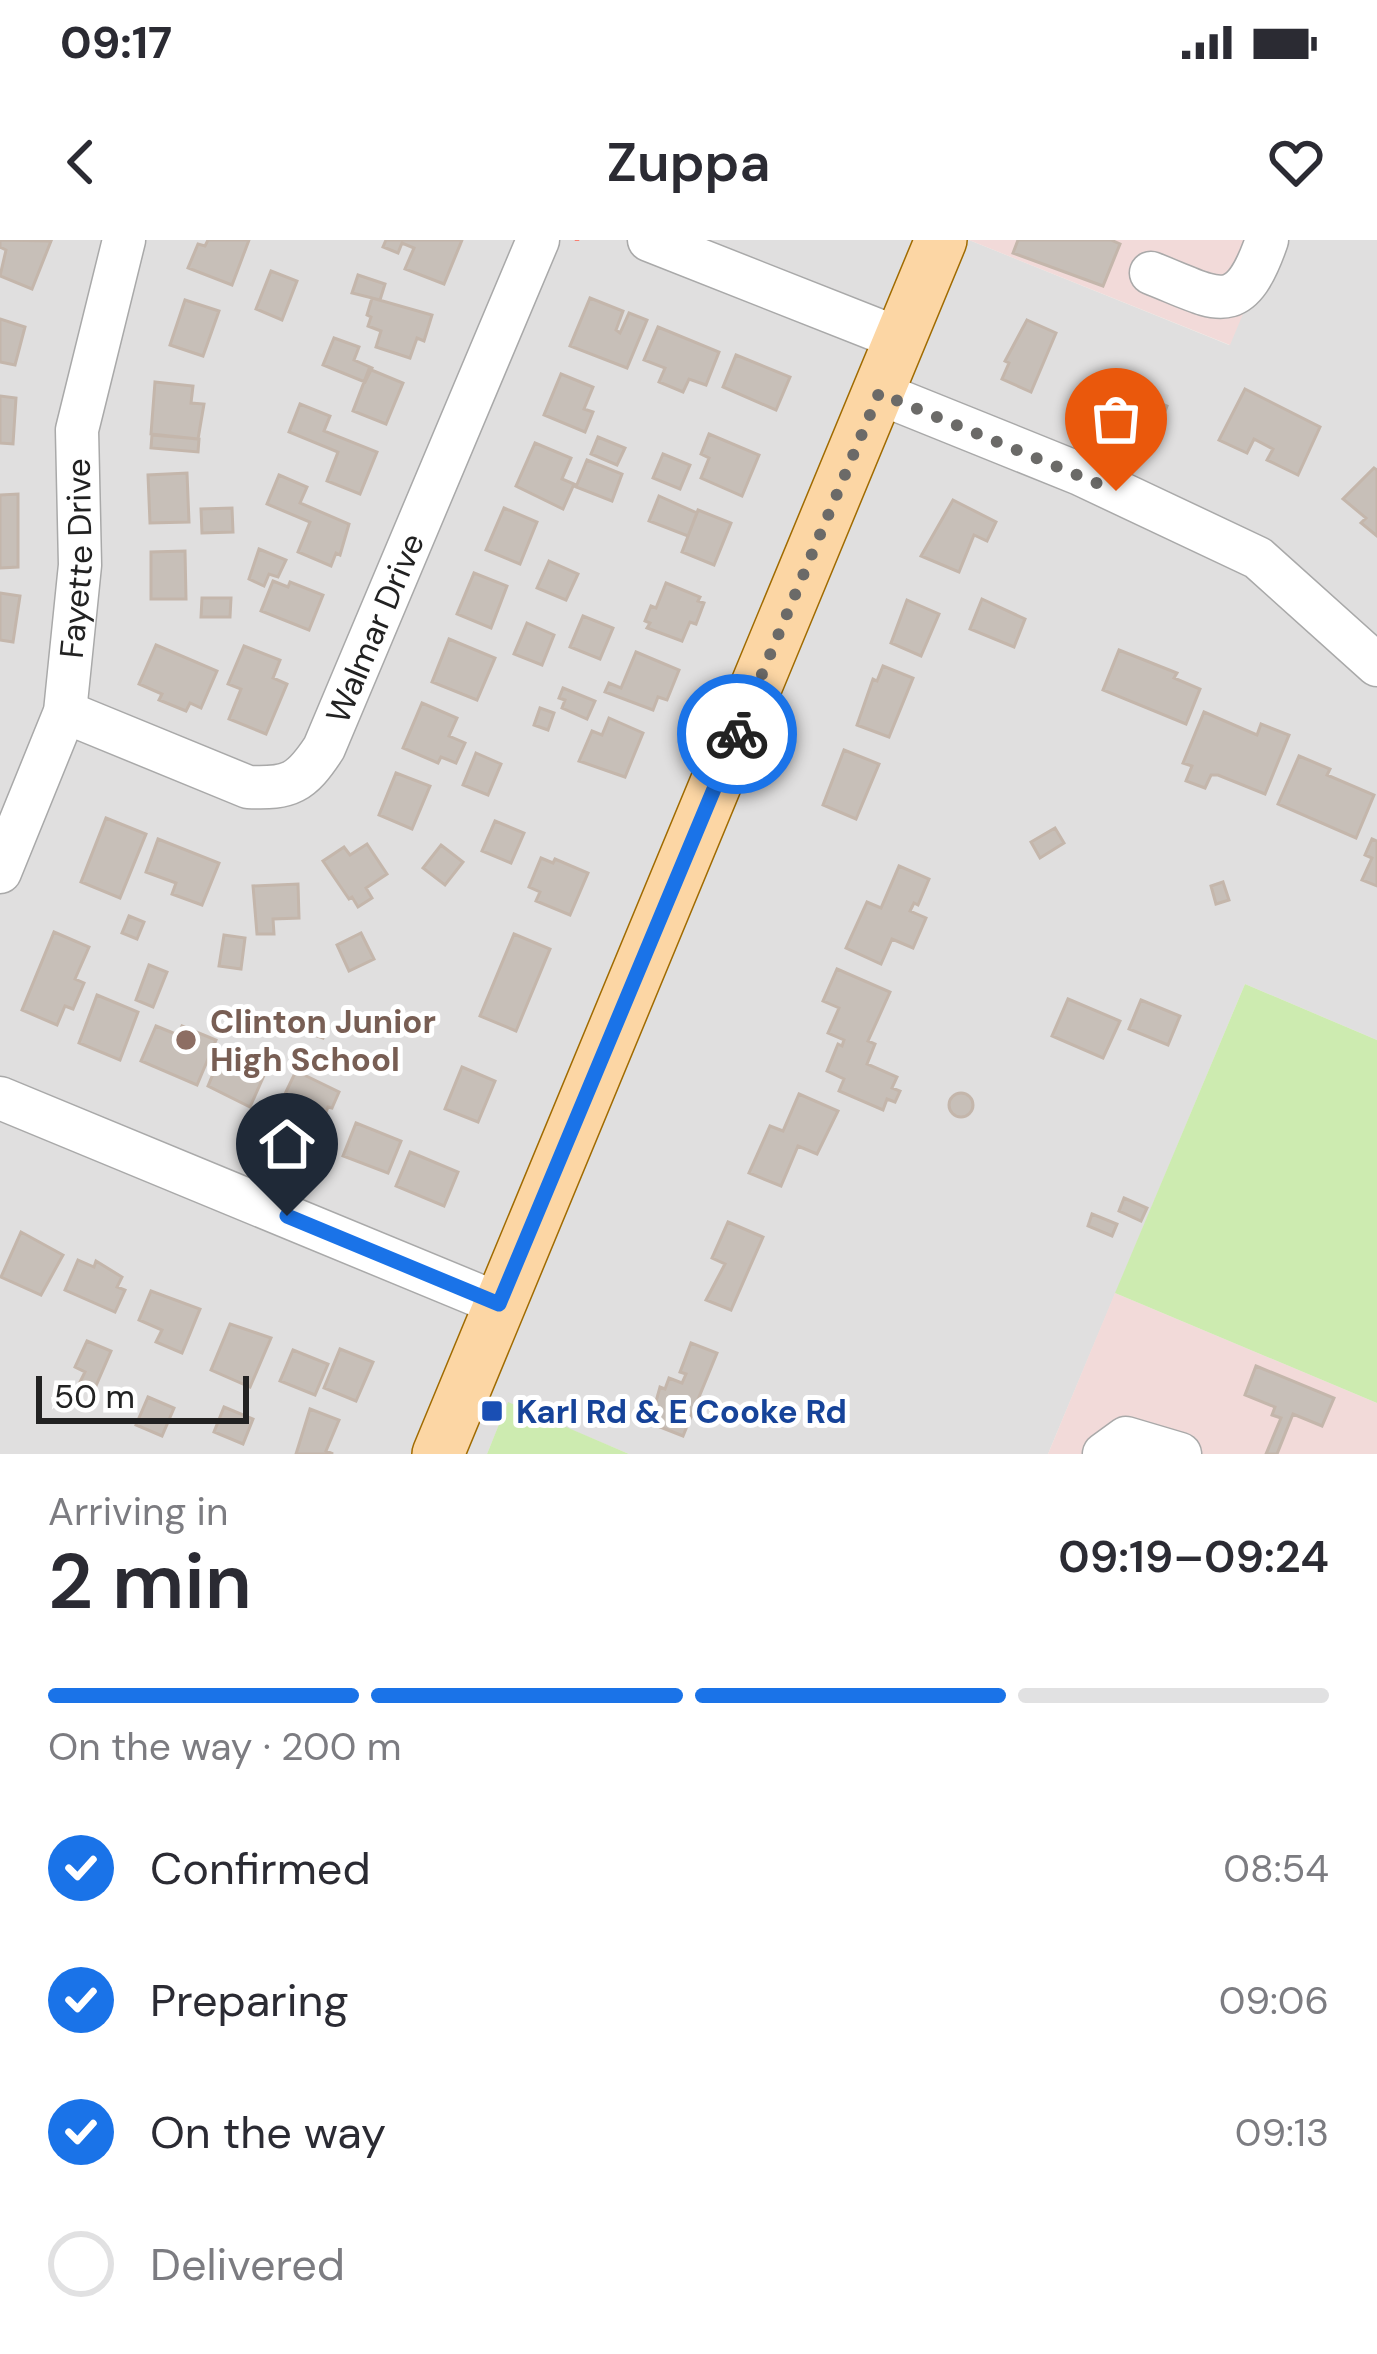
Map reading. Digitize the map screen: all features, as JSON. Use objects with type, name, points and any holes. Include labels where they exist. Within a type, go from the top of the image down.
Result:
[{"type":"main road","points":[[438,1454],[941,240]]},
{"type":"street","name":"Fayette Drive","points":[[0,872],[65,712],[80,565],[76,430],[124,240]]},
{"type":"street","name":"Walmar Drive","points":[[65,712],[248,788],[279,789],[307,774],[324,748],[538,240]]},
{"type":"street","points":[[649,240],[900,340]]},
{"type":"street","points":[[1151,273],[1212,297],[1228,297],[1251,282],[1267,240]]},
{"type":"street","points":[[879,393],[1080,475],[1258,558],[1377,665]]},
{"type":"street","points":[[0,1098],[499,1304]]},
{"type":"street","points":[[1104,1454],[1126,1438],[1180,1454]]},
{"type":"shaded area","points":[[0,240],[969,240],[1229,345],[1274,240],[1377,240],[1377,1040],[1245,984],[1048,1454],[629,1454],[508,1403],[487,1454],[0,1454]]},
{"type":"shaded area","points":[[969,240],[1274,240],[1230,345]]},
{"type":"shaded area","points":[[1115,1293],[1377,1403],[1377,1454],[1048,1454]]},
{"type":"green space","points":[[1245,984],[1377,1040],[1377,1403],[1115,1293]]},
{"type":"green space","points":[[508,1402],[629,1454],[487,1454]]},
{"type":"building","points":[[0,240],[51,241],[32,289],[0,276],[6,250],[0,247]]},
{"type":"building","points":[[208,240],[249,240],[232,285],[188,268],[198,244],[205,246]]},
{"type":"building","points":[[386,240],[462,240],[444,284],[405,269],[414,248],[402,243],[398,253],[383,247]]},
{"type":"building","points":[[1018,240],[1111,240],[1120,244],[1103,286],[1013,253]]},
{"type":"building","points":[[271,271],[297,281],[282,320],[256,309]]},
{"type":"building","points":[[358,275],[385,284],[380,300],[352,293]]},
{"type":"building","points":[[372,298],[432,315],[424,341],[417,338],[410,358],[376,347],[381,331],[368,326],[371,317],[367,315]]},
{"type":"building","points":[[590,298],[623,311],[616,330],[620,333],[629,313],[647,320],[627,368],[570,346]]},
{"type":"building","points":[[185,300],[219,311],[203,356],[170,345]]},
{"type":"building","points":[[0,319],[25,327],[15,365],[0,362]]},
{"type":"building","points":[[1027,320],[1056,333],[1031,392],[1002,379],[1009,363],[1005,361]]},
{"type":"building","points":[[658,327],[719,352],[706,385],[689,379],[683,392],[659,382],[665,368],[644,360]]},
{"type":"building","points":[[334,338],[359,347],[354,360],[372,368],[365,382],[323,365]]},
{"type":"building","points":[[736,355],[790,377],[776,410],[723,387]]},
{"type":"building","points":[[369,369],[403,383],[386,424],[353,411]]},
{"type":"building","points":[[561,374],[593,387],[584,409],[593,412],[585,432],[544,415]]},
{"type":"building","points":[[155,382],[193,386],[191,403],[204,404],[198,439],[151,434]]},
{"type":"building","points":[[1245,389],[1320,427],[1298,475],[1267,460],[1273,449],[1254,439],[1247,453],[1219,440]]},
{"type":"building","points":[[1138,394],[1167,406],[1153,442],[1123,429]]},
{"type":"building","points":[[0,396],[16,398],[13,444],[0,443]]},
{"type":"building","points":[[300,404],[330,416],[324,431],[377,452],[360,494],[327,481],[338,452],[289,432]]},
{"type":"building","points":[[709,434],[759,455],[742,496],[701,478],[709,458],[701,454]]},
{"type":"building","points":[[152,435],[199,439],[198,452],[151,448]]},
{"type":"building","points":[[598,437],[625,448],[617,465],[591,454]]},
{"type":"building","points":[[535,443],[571,458],[562,479],[574,484],[563,509],[516,486]]},
{"type":"building","points":[[663,454],[690,465],[680,489],[653,478]]},
{"type":"building","points":[[587,460],[622,474],[612,501],[576,487]]},
{"type":"building","points":[[1374,468],[1377,536],[1361,523],[1366,518],[1343,499]]},
{"type":"building","points":[[187,473],[189,522],[150,523],[148,475]]},
{"type":"building","points":[[279,475],[307,487],[300,503],[349,524],[340,555],[336,553],[331,566],[298,552],[310,522],[267,504]]},
{"type":"building","points":[[18,494],[18,567],[0,568],[0,495]]},
{"type":"building","points":[[659,496],[697,513],[688,536],[649,521]]},
{"type":"building","points":[[953,500],[996,522],[987,541],[974,535],[959,572],[921,556]]},
{"type":"building","points":[[232,508],[233,532],[202,533],[201,509]]},
{"type":"building","points":[[504,508],[537,522],[520,564],[486,550]]},
{"type":"building","points":[[698,510],[731,523],[714,565],[682,552]]},
{"type":"building","points":[[259,549],[286,560],[278,577],[269,574],[264,586],[249,579]]},
{"type":"building","points":[[185,551],[186,599],[151,599],[151,552]]},
{"type":"building","points":[[549,561],[578,574],[566,600],[537,588]]},
{"type":"building","points":[[474,573],[507,586],[491,628],[457,614]]},
{"type":"building","points":[[273,581],[288,587],[290,582],[323,595],[309,630],[261,611]]},
{"type":"building","points":[[666,583],[704,603],[682,641],[647,628],[650,623],[645,621]]},
{"type":"building","points":[[0,593],[20,596],[13,642],[0,640]]},
{"type":"building","points":[[202,598],[231,598],[230,617],[201,617]]},
{"type":"building","points":[[982,599],[1025,619],[1014,647],[970,629]]},
{"type":"building","points":[[907,600],[939,614],[921,656],[891,643]]},
{"type":"building","points":[[583,616],[613,628],[600,659],[570,647]]},
{"type":"building","points":[[527,623],[554,635],[542,665],[514,654]]},
{"type":"building","points":[[449,639],[495,658],[477,700],[432,682]]},
{"type":"building","points":[[156,645],[217,671],[201,708],[190,703],[186,711],[159,700],[162,694],[139,684]]},
{"type":"building","points":[[244,646],[280,660],[273,678],[287,684],[266,734],[229,719],[241,689],[228,684]]},
{"type":"building","points":[[1119,650],[1177,673],[1174,678],[1200,689],[1186,724],[1103,690]]},
{"type":"building","points":[[636,652],[679,670],[667,700],[658,697],[653,710],[605,692],[609,683],[621,688]]},
{"type":"building","points":[[883,666],[913,678],[889,737],[857,725],[873,679],[877,681]]},
{"type":"building","points":[[563,688],[595,701],[587,719],[562,708]]},
{"type":"building","points":[[422,703],[457,718],[449,736],[465,743],[456,763],[441,757],[438,763],[403,748]]},
{"type":"building","points":[[540,708],[554,713],[548,730],[534,725]]},
{"type":"building","points":[[1204,712],[1257,735],[1261,724],[1289,735],[1265,794],[1218,775],[1211,775],[1205,788],[1186,781],[1192,766],[1183,763]]},
{"type":"building","points":[[609,718],[643,733],[625,777],[579,761],[592,731],[602,735]]},
{"type":"building","points":[[844,750],[879,764],[856,819],[823,805]]},
{"type":"building","points":[[476,753],[501,764],[488,795],[463,785]]},
{"type":"building","points":[[1299,756],[1330,769],[1327,775],[1374,795],[1356,838],[1278,804]]},
{"type":"building","points":[[396,773],[430,786],[412,829],[379,815]]},
{"type":"building","points":[[106,818],[146,834],[120,898],[81,882]]},
{"type":"building","points":[[495,821],[524,833],[511,863],[482,851]]},
{"type":"building","points":[[1055,828],[1064,843],[1040,858],[1031,842]]},
{"type":"building","points":[[158,839],[219,863],[202,905],[172,894],[176,883],[146,872]]},
{"type":"building","points":[[1372,839],[1377,841],[1377,886],[1362,880],[1372,858],[1365,855]]},
{"type":"building","points":[[367,844],[387,874],[366,888],[372,898],[358,907],[323,861],[344,847],[350,855]]},
{"type":"building","points":[[441,845],[463,862],[445,885],[423,868]]},
{"type":"building","points":[[541,858],[588,873],[570,915],[536,901],[540,892],[529,887]]},
{"type":"building","points":[[899,866],[929,879],[918,905],[914,903],[910,911],[926,918],[913,948],[892,939],[881,964],[846,948],[867,902],[881,908]]},
{"type":"building","points":[[1223,882],[1229,900],[1216,904],[1211,886]]},
{"type":"building","points":[[298,884],[299,918],[273,919],[274,934],[257,934],[253,886]]},
{"type":"building","points":[[129,916],[144,922],[137,939],[122,933]]},
{"type":"building","points":[[54,932],[89,947],[75,979],[84,983],[73,1009],[65,1006],[57,1025],[22,1010]]},
{"type":"building","points":[[361,933],[374,959],[349,971],[337,945]]},
{"type":"building","points":[[514,934],[550,949],[516,1031],[480,1016]]},
{"type":"building","points":[[224,935],[245,938],[241,969],[219,966]]},
{"type":"building","points":[[149,965],[167,972],[153,1007],[136,1000]]},
{"type":"building","points":[[837,969],[890,992],[868,1041],[875,1044],[867,1064],[897,1077],[892,1088],[900,1091],[895,1102],[887,1099],[883,1110],[839,1091],[844,1079],[827,1071],[844,1040],[828,1033],[839,1008],[823,1001]]},
{"type":"building","points":[[97,995],[138,1012],[120,1060],[79,1043]]},
{"type":"building","points":[[1068,999],[1120,1021],[1103,1058],[1052,1036]]},
{"type":"building","points":[[1141,1000],[1180,1016],[1168,1045],[1129,1029]]},
{"type":"building","points":[[309,1017],[328,1025],[323,1038],[304,1031]]},
{"type":"building","points":[[156,1026],[178,1035],[182,1026],[216,1040],[197,1085],[141,1061]]},
{"type":"building","points":[[221,1055],[265,1073],[250,1107],[208,1086]]},
{"type":"building","points":[[462,1067],[495,1081],[478,1122],[445,1109]]},
{"type":"building","points":[[296,1071],[339,1092],[315,1140],[271,1123]]},
{"type":"building","points":[[961,1093],[970,1096],[970,1114],[961,1117],[952,1114],[949,1105],[952,1096]]},
{"type":"building","points":[[799,1094],[838,1111],[817,1154],[798,1146],[781,1186],[749,1173],[770,1126],[783,1131]]},
{"type":"building","points":[[356,1123],[401,1141],[388,1173],[343,1156]]},
{"type":"building","points":[[410,1152],[458,1172],[444,1206],[396,1186]]},
{"type":"building","points":[[1124,1198],[1147,1208],[1141,1221],[1119,1211]]},
{"type":"building","points":[[1092,1214],[1117,1224],[1112,1236],[1088,1226]]},
{"type":"building","points":[[728,1222],[763,1237],[731,1310],[706,1300],[725,1264],[712,1258]]},
{"type":"building","points":[[21,1232],[63,1255],[41,1295],[1,1277]]},
{"type":"building","points":[[78,1260],[94,1267],[96,1261],[122,1277],[117,1287],[125,1290],[115,1312],[65,1290]]},
{"type":"building","points":[[151,1291],[200,1309],[182,1353],[156,1342],[162,1330],[139,1320]]},
{"type":"building","points":[[230,1324],[271,1338],[250,1387],[211,1370]]},
{"type":"building","points":[[87,1341],[111,1351],[95,1388],[80,1382],[85,1372],[75,1367]]},
{"type":"building","points":[[691,1343],[717,1353],[683,1436],[650,1423],[660,1387],[665,1389],[669,1378],[682,1383],[686,1374],[680,1372]]},
{"type":"building","points":[[340,1349],[373,1362],[356,1401],[324,1388]]},
{"type":"building","points":[[293,1350],[328,1364],[315,1395],[280,1381]]},
{"type":"building","points":[[1256,1366],[1334,1398],[1322,1426],[1293,1414],[1277,1454],[1266,1454],[1281,1418],[1272,1415],[1275,1407],[1245,1395]]},
{"type":"building","points":[[148,1397],[174,1408],[162,1436],[136,1425]]},
{"type":"building","points":[[224,1407],[253,1419],[243,1444],[214,1432]]},
{"type":"building","points":[[310,1409],[339,1420],[326,1451],[333,1454],[296,1454]]},
{"type":"way so far","points":[[737,734],[879,393],[1116,491]]},
{"type":"place","name":"Clinton Junior High School","points":[[186,1040]]},
{"type":"place","name":"Karl Rd & E Cooke Rd","points":[[492,1411]]},
{"type":"route","points":[[287,1216],[499,1304],[737,734]]}]
